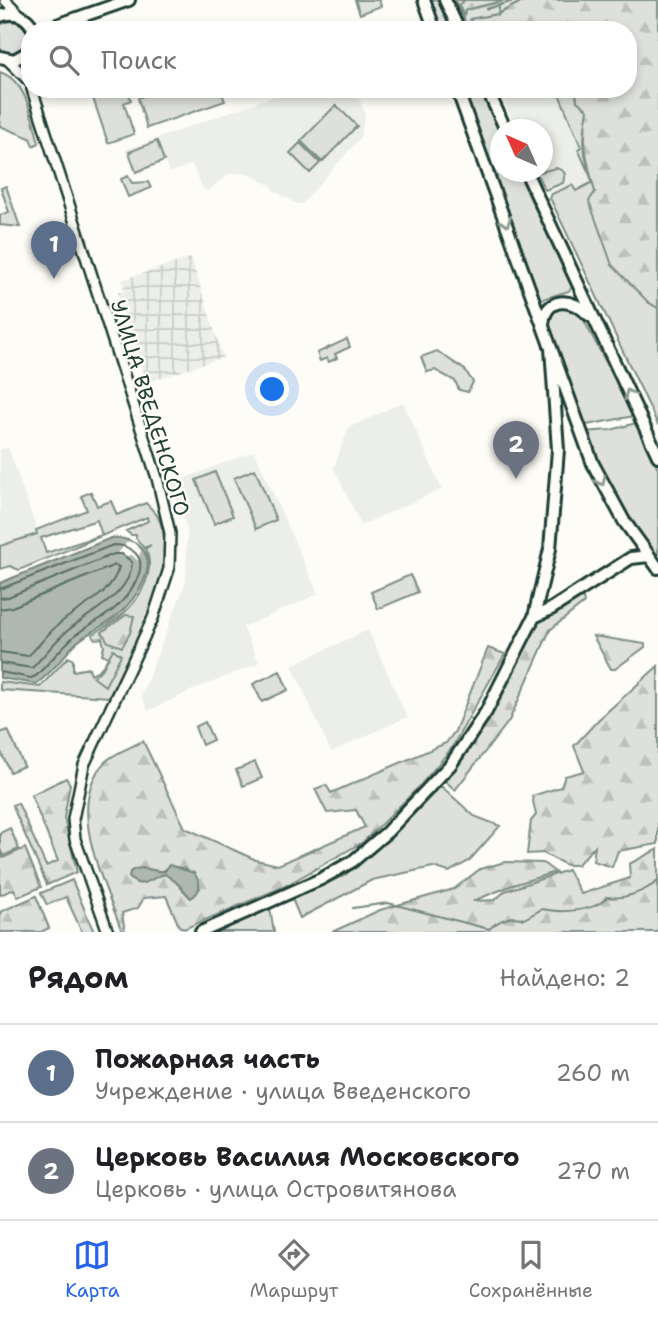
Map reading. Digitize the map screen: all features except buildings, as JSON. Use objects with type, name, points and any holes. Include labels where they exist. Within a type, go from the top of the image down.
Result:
[{"type":"main road","points":[[71,21],[129,0]]},
{"type":"main road","points":[[424,0],[432,21]]},
{"type":"main road","points":[[445,0],[455,21]]},
{"type":"main road","points":[[0,16],[7,14],[35,21]]},
{"type":"main road","points":[[23,17],[26,21]]},
{"type":"main road","points":[[2,58],[21,58]]},
{"type":"main road","points":[[460,98],[593,464],[624,521],[658,568]]},
{"type":"main road","points":[[491,98],[501,119]]},
{"type":"main road","points":[[531,182],[658,456]]},
{"type":"main road","points":[[543,329],[546,312],[563,302],[579,306],[594,320]]},
{"type":"main road","points":[[201,932],[321,879],[353,861],[387,831],[464,747],[504,679],[534,617],[550,549],[558,450],[551,348]]},
{"type":"main road","points":[[534,617],[631,558],[649,556]]},
{"type":"street","points":[[5,0],[23,17]]},
{"type":"street","points":[[2,58],[21,74]]},
{"type":"street","name":"УЛИЦА ВВЕДЕНСКОГО","points":[[35,98],[155,472],[170,533],[169,569],[164,588],[147,631],[84,765],[73,819],[75,839],[108,932]]},
{"type":"shaded area","points":[[268,98],[359,98],[365,114],[360,138],[302,204],[297,204],[273,190],[272,186],[246,173],[229,174],[208,191],[203,189],[192,164],[169,173],[165,162],[135,174],[125,150]]},
{"type":"shaded area","points":[[502,98],[561,98],[582,148],[578,150],[593,182],[576,191],[572,185],[552,194],[550,198],[542,182],[553,182],[553,119],[512,119]]},
{"type":"shaded area","points":[[191,258],[223,357],[146,383],[118,292],[124,291],[122,280]]},
{"type":"shaded area","points":[[403,402],[442,489],[361,525],[334,468],[348,428]]},
{"type":"shaded area","points":[[8,447],[38,533],[0,546],[0,450]]},
{"type":"shaded area","points":[[254,451],[318,594],[243,627],[259,663],[148,711],[141,696],[186,582],[187,528],[169,485]]},
{"type":"shaded area","points":[[368,630],[407,717],[331,752],[292,665]]},
{"type":"green space","points":[[355,0],[379,0],[381,6],[360,14]]},
{"type":"green space","points":[[429,0],[438,0],[448,21],[437,21]]},
{"type":"green space","points":[[455,0],[465,0],[459,5],[464,15],[465,10],[501,0],[525,0],[498,14],[465,21]]},
{"type":"green space","points":[[465,0],[502,1],[465,10],[464,17],[459,5]]},
{"type":"green space","points":[[525,0],[658,0],[658,308],[648,302],[612,265],[589,201],[595,192],[585,141],[588,110],[577,98],[637,98],[637,21],[470,19],[498,14]]},
{"type":"green space","points":[[12,19],[21,22],[21,51],[13,54],[0,49],[0,25]]},
{"type":"green space","points":[[0,72],[16,83],[21,90],[21,98],[25,98],[31,112],[39,143],[33,146],[30,138],[0,126]]},
{"type":"green space","points":[[93,98],[130,98],[124,103],[134,134],[108,143]]},
{"type":"green space","points":[[138,98],[224,98],[225,101],[147,128]]},
{"type":"green space","points":[[465,98],[484,98],[493,119],[490,119],[490,166]]},
{"type":"green space","points":[[561,98],[577,98],[589,110],[584,142],[591,177],[578,149],[581,147]]},
{"type":"green space","points":[[336,105],[357,126],[322,162],[301,141]]},
{"type":"green space","points":[[157,141],[164,161],[136,172],[129,152]]},
{"type":"green space","points":[[300,143],[320,163],[310,173],[290,153]]},
{"type":"green space","points":[[553,169],[562,170],[565,174],[563,183],[545,190],[541,182],[553,182]]},
{"type":"green space","points":[[128,176],[132,183],[148,182],[151,188],[128,197],[121,179]]},
{"type":"green space","points":[[496,182],[523,182],[572,287],[569,291],[539,300]]},
{"type":"green space","points":[[592,182],[611,229],[648,302],[658,308],[658,425],[550,198],[552,194],[572,185],[576,191]]},
{"type":"green space","points":[[6,186],[20,227],[0,225],[0,215],[9,212],[1,188]]},
{"type":"green space","points":[[563,305],[579,311],[634,416],[581,426],[547,323],[551,312]]},
{"type":"green space","points":[[347,339],[350,347],[335,354],[337,358],[329,362],[327,358],[320,361],[317,353]]},
{"type":"green space","points":[[437,351],[465,370],[473,382],[468,392],[459,390],[455,381],[435,370],[427,372],[421,357]]},
{"type":"green space","points":[[636,423],[658,468],[658,557],[627,516],[583,432],[611,430]]},
{"type":"green space","points":[[255,469],[276,520],[256,529],[234,478]]},
{"type":"green space","points":[[215,472],[233,516],[214,524],[196,480]]},
{"type":"green space","points":[[91,492],[97,506],[111,501],[117,515],[146,503],[157,515],[164,536],[164,559],[152,608],[109,697],[0,690],[0,682],[40,687],[68,657],[73,660],[73,671],[89,668],[91,674],[99,669],[108,657],[102,654],[102,638],[95,639],[92,635],[124,613],[136,600],[145,583],[149,566],[145,549],[151,545],[144,548],[136,535],[126,531],[148,521],[147,517],[19,570],[10,566],[0,569],[0,546],[37,534],[36,530],[87,510],[81,496]],"holes":[[[97,520],[102,535],[46,553],[41,538]]]},
{"type":"green space","points":[[410,575],[418,592],[378,609],[371,592]]},
{"type":"green space","points":[[582,594],[584,603],[550,630],[509,721],[455,790],[443,779],[488,720],[535,622]]},
{"type":"green space","points":[[126,615],[134,616],[130,633],[122,647],[108,642],[102,632]]},
{"type":"green space","points":[[593,636],[645,644],[645,647],[615,669],[611,669]]},
{"type":"green space","points":[[488,648],[505,654],[451,749],[418,788],[363,842],[285,886],[184,929],[179,926],[166,896],[144,898],[138,908],[122,913],[125,932],[122,932],[99,869],[88,823],[88,801],[93,780],[105,762],[113,756],[143,741],[185,828],[256,860],[278,865],[365,827],[356,810],[327,813],[315,789],[326,785],[331,793],[446,743],[455,731]],"holes":[[[169,866],[186,869],[200,888],[190,897],[165,874],[156,876],[142,868],[160,871]]]},
{"type":"green space","points":[[113,649],[121,655],[105,686],[93,677],[103,668]]},
{"type":"green space","points":[[658,666],[658,844],[618,851],[612,867],[593,861],[595,846],[577,865],[566,865],[543,853],[527,854],[531,821],[536,815],[532,796],[561,787],[565,776],[584,771],[574,746],[598,720]]},
{"type":"green space","points":[[280,671],[288,690],[262,702],[253,684]]},
{"type":"green space","points":[[205,722],[213,740],[202,745],[195,727]]},
{"type":"green space","points":[[8,730],[24,766],[10,772],[0,750],[0,733]]},
{"type":"green space","points":[[255,762],[262,778],[243,786],[236,770]]},
{"type":"green space","points":[[66,778],[70,784],[64,818],[77,872],[47,885],[12,805],[18,803],[46,866],[58,861],[31,795]]},
{"type":"green space","points":[[441,786],[474,816],[500,826],[469,861],[449,872],[433,867],[372,880],[300,918],[292,899],[345,875],[412,816]]},
{"type":"green space","points":[[10,828],[19,849],[3,856],[0,833]]},
{"type":"green space","points":[[25,848],[41,887],[18,897],[14,889],[0,895],[0,853],[3,858]]},
{"type":"green space","points":[[658,849],[658,932],[332,932],[380,910],[454,889],[480,869],[505,862],[543,863],[555,872],[473,901],[495,900],[505,891],[568,870],[581,894],[630,878],[629,864]]},
{"type":"green space","points":[[72,880],[94,932],[82,932],[66,897],[47,905],[41,893]]},
{"type":"green space","points":[[36,896],[49,928],[41,932],[0,932],[0,912]]},
{"type":"green space","points":[[270,908],[274,932],[216,932]]},
{"type":"water","points":[[111,538],[131,541],[141,548],[146,556],[146,574],[138,592],[114,618],[79,640],[36,684],[0,678],[0,583]]},
{"type":"water","points":[[169,865],[194,873],[199,887],[195,895],[191,898],[165,874],[142,883],[129,877],[134,869],[165,871]]},
{"type":"pier","points":[[128,541],[141,550],[138,561],[132,555],[118,553]]},
{"type":"waterway","points":[[486,9],[517,0]]},
{"type":"waterway","points":[[498,16],[499,6]]},
{"type":"waterway","points":[[353,908],[388,903],[489,929],[505,919],[524,919],[542,909],[567,911],[594,906],[607,897],[634,894],[658,881]]},
{"type":"place","name":"Пожарная часть","points":[[54,279]]},
{"type":"place","name":"Церковь Василия Московского","points":[[516,479]]}]
